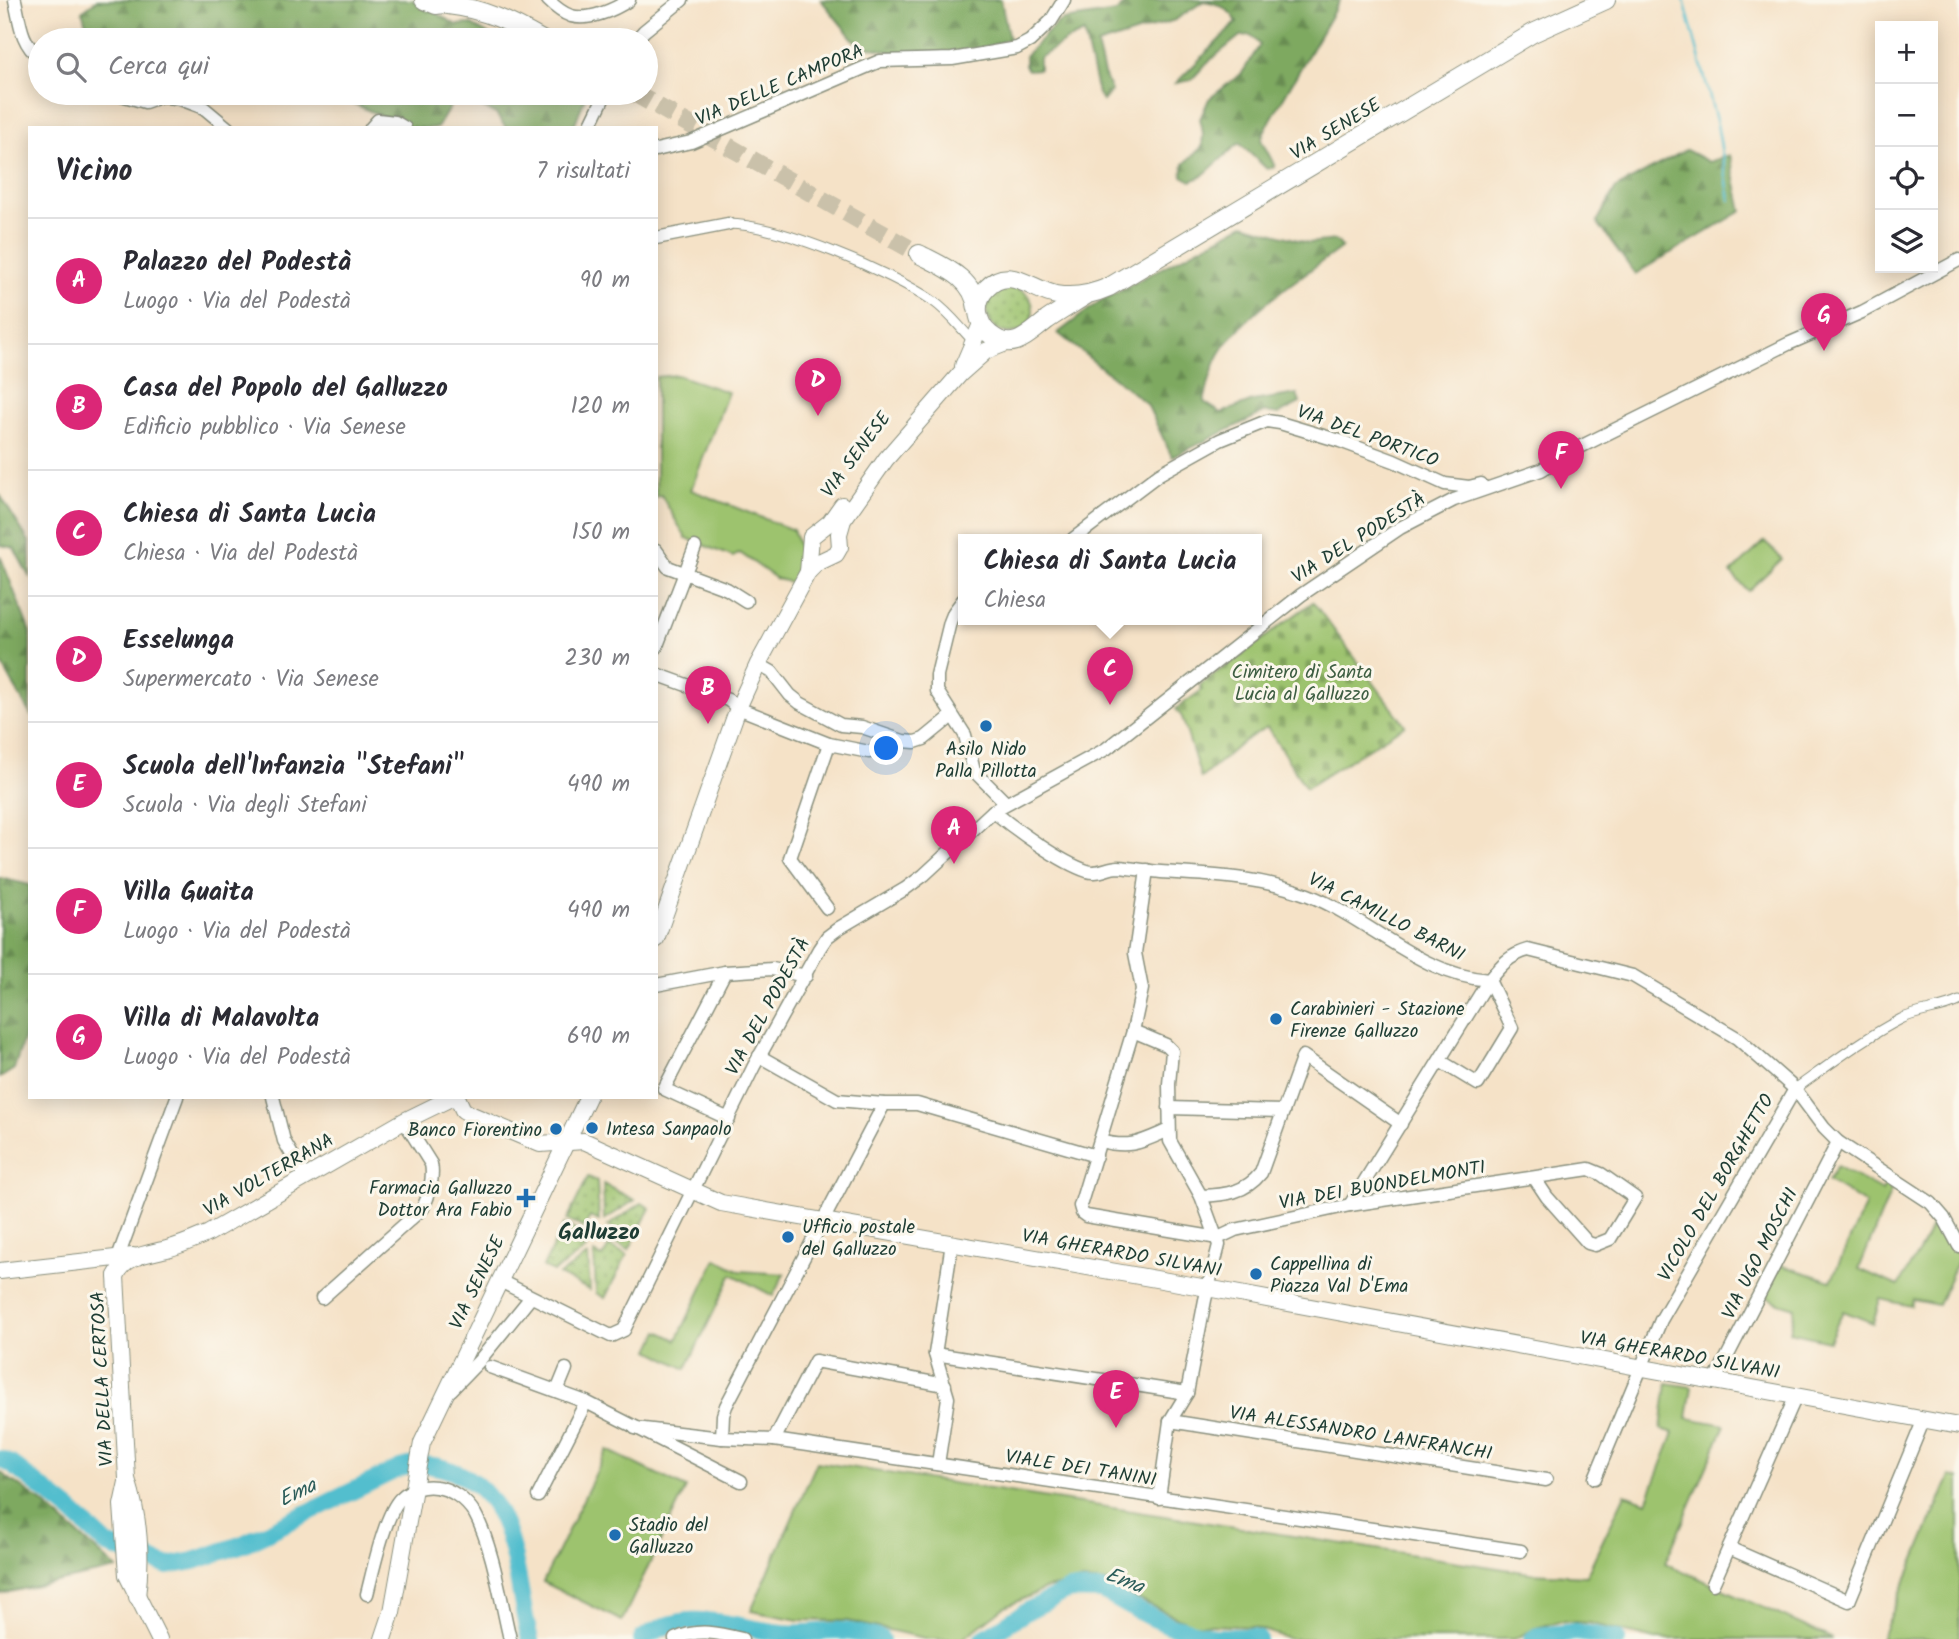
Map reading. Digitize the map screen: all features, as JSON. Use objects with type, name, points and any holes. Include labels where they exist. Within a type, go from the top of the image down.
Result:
[{"type":"main road","points":[[424,0],[436,5],[455,3],[485,12],[521,28]]},
{"type":"main road","points":[[487,0],[510,22]]},
{"type":"main road","name":"VIA SENESE","points":[[658,933],[738,708],[758,664],[808,572],[813,534],[823,528],[893,435],[927,401],[986,351],[1020,341],[1088,294],[1121,280],[1533,33],[1606,0]]},
{"type":"main road","points":[[919,254],[953,272],[969,287],[976,301],[979,318],[990,335],[1006,343]]},
{"type":"main road","points":[[953,272],[1019,280],[1038,294],[1042,307],[1040,321],[1034,332]]},
{"type":"main road","name":"VIA SENESE","points":[[808,572],[836,554],[843,520],[886,460],[957,377],[975,343],[980,298],[985,289],[993,282],[1019,280],[1058,295],[1088,294]]},
{"type":"main road","name":"VIA SENESE","points":[[823,528],[831,530],[839,538]]},
{"type":"main road","points":[[810,549],[814,555],[824,560]]},
{"type":"main road","name":"VIA VOLTERRANA","points":[[109,1265],[124,1263],[139,1255],[169,1248],[209,1233],[404,1121],[451,1099]]},
{"type":"main road","name":"VIA GHERARDO SILVANI","points":[[456,1099],[463,1110],[470,1114],[530,1141],[540,1144],[579,1140],[721,1203],[1959,1426]]},
{"type":"main road","name":"VIA SENESE","points":[[383,1639],[395,1601],[421,1449],[587,1099]]},
{"type":"main road","points":[[0,1271],[109,1265]]},
{"type":"main road","name":"VIA DELLA CERTOSA","points":[[109,1265],[133,1575],[137,1597],[159,1639]]},
{"type":"street","points":[[15,0],[21,30],[28,47]]},
{"type":"street","points":[[548,0],[570,16],[581,17],[617,8],[629,0]]},
{"type":"street","points":[[648,28],[681,0]]},
{"type":"street","name":"VIA DELLE CAMPORA","points":[[658,150],[691,142],[880,61],[952,59],[1017,48],[1030,41],[1044,28],[1064,0]]},
{"type":"street","points":[[196,105],[204,108],[226,126]]},
{"type":"street","points":[[590,126],[600,105]]},
{"type":"street","points":[[373,126],[379,120],[395,122],[402,126]]},
{"type":"street","points":[[658,238],[728,224],[747,224],[785,236],[862,264],[912,288],[947,313],[975,343]]},
{"type":"street","name":"VIA DEL PODESTÀ","points":[[531,1297],[611,1336],[624,1329],[759,1056],[827,937],[924,875],[993,811],[1106,749],[1301,595],[1399,528],[1454,500],[1541,470],[1582,446],[1788,344],[1862,312],[1959,260]]},
{"type":"street","name":"VIA DEL PORTICO","points":[[1080,534],[1159,474],[1220,440],[1267,421],[1340,441],[1394,461],[1446,485],[1469,487],[1499,480],[1515,480]]},
{"type":"street","points":[[658,643],[695,547]]},
{"type":"street","points":[[658,553],[668,567],[727,589],[746,601]]},
{"type":"street","points":[[958,606],[950,622],[937,675],[939,697],[965,735],[974,771],[1006,803]]},
{"type":"street","points":[[758,664],[772,672],[800,703],[841,725],[863,727],[903,741],[915,742],[953,716]]},
{"type":"street","points":[[658,675],[728,700],[738,708],[829,744],[869,752]]},
{"type":"street","points":[[827,908],[790,858],[829,744]]},
{"type":"street","name":"VIA CAMILLO BARNI","points":[[993,811],[1017,831],[1090,872],[1118,867],[1213,874],[1280,886],[1309,895],[1342,912],[1435,967],[1469,979],[1489,980]]},
{"type":"street","points":[[1147,870],[1135,953],[1142,989],[1133,1031],[1080,1210],[1086,1216],[1218,1238]]},
{"type":"street","points":[[1350,1205],[1489,980],[1504,961],[1516,953],[1528,950],[1633,976],[1737,1038],[1795,1089],[1838,1142],[1931,1203],[1944,1218],[1959,1245]]},
{"type":"street","points":[[658,985],[725,972],[772,969],[806,976]]},
{"type":"street","points":[[725,972],[664,1089],[729,1119]]},
{"type":"street","points":[[1440,1061],[1478,1084],[1512,1028],[1489,980]]},
{"type":"street","name":"VICOLO DEL BORGHETTO","points":[[1595,1478],[1661,1320],[1795,1089],[1863,1042],[1904,1018],[1959,1001]]},
{"type":"street","points":[[1133,1031],[1166,1045],[1172,1051],[1170,1141],[1201,1196],[1218,1238],[1219,1252],[1187,1393],[1170,1421],[1159,1498]]},
{"type":"street","points":[[759,1056],[837,1100],[917,1104],[1096,1156]]},
{"type":"street","points":[[1201,1196],[1228,1194],[1248,1186],[1261,1173],[1303,1056],[1401,1124]]},
{"type":"street","points":[[109,1265],[176,1099]]},
{"type":"street","points":[[274,1099],[284,1141],[305,1177]]},
{"type":"street","points":[[722,1438],[726,1406],[884,1104]]},
{"type":"street","points":[[1169,1108],[1283,1111]]},
{"type":"street","points":[[322,1298],[423,1208],[426,1202],[431,1164],[404,1121]]},
{"type":"street","points":[[1100,1141],[1134,1146],[1169,1130]]},
{"type":"street","name":"VIA UGO MOSCHI","points":[[1714,1382],[1838,1142]]},
{"type":"street","name":"VIA DEI BUONDELMONTI","points":[[1218,1238],[1235,1230],[1350,1205],[1589,1169],[1601,1174],[1635,1198],[1610,1239],[1595,1245],[1588,1243],[1547,1198],[1535,1179]]},
{"type":"street","points":[[938,1464],[948,1398],[935,1354],[952,1243]]},
{"type":"street","points":[[443,1398],[484,1364],[531,1297],[500,1281]]},
{"type":"street","points":[[935,1354],[1187,1393]]},
{"type":"street","points":[[774,1440],[815,1361],[945,1385]]},
{"type":"street","points":[[484,1364],[586,1402],[741,1481]]},
{"type":"street","points":[[558,1391],[566,1369]]},
{"type":"street","points":[[1713,1584],[1796,1396]]},
{"type":"street","points":[[538,1496],[586,1402]]},
{"type":"street","points":[[1729,1548],[1849,1601],[1924,1419]]},
{"type":"street","name":"VIA ALESSANDRO LANFRANCHI","points":[[1170,1421],[1546,1480]]},
{"type":"street","name":"VIALE DEI TANINI","points":[[635,1428],[722,1438],[774,1440],[1521,1551]]},
{"type":"street","points":[[367,1594],[393,1509],[402,1496],[415,1483],[447,1490],[470,1507],[481,1527],[510,1639]]},
{"type":"street","points":[[675,1639],[694,1633],[710,1632],[741,1639]]},
{"type":"green space","points":[[97,0],[412,0],[457,25],[470,24],[477,28],[103,28],[86,24],[82,11]]},
{"type":"green space","points":[[821,0],[1001,0],[1009,39],[968,54],[902,54],[858,45]]},
{"type":"green space","points":[[1129,0],[1340,0],[1261,140],[1275,166],[1267,169],[1239,143],[1201,177],[1191,181],[1182,176],[1184,164],[1202,147],[1200,119],[1209,99],[1242,73],[1260,45],[1251,35],[1240,36],[1191,80],[1176,83],[1237,22],[1219,5],[1204,1],[1175,20],[1097,45],[1111,91],[1103,101],[1098,94],[1084,33],[1039,58],[1039,69],[1028,70],[1025,66],[1025,56],[1057,23],[1116,12]]},
{"type":"green space","points":[[357,105],[451,105],[438,126],[404,126]]},
{"type":"green space","points":[[478,105],[582,105],[574,126],[505,126],[496,114]]},
{"type":"green space","points":[[1686,150],[1709,162],[1730,155],[1742,211],[1635,274],[1597,222],[1616,188]]},
{"type":"green space","points":[[1244,224],[1308,243],[1336,240],[1342,247],[1275,296],[1243,324],[1219,355],[1204,402],[1221,413],[1253,401],[1297,394],[1300,403],[1279,414],[1265,412],[1172,457],[1147,404],[1058,333],[1100,301]]},
{"type":"green space","points":[[1010,287],[1027,293],[1033,310],[1027,327],[1010,333],[993,327],[987,310],[993,293]]},
{"type":"green space","points":[[677,375],[728,392],[691,490],[793,530],[801,553],[793,583],[777,579],[740,553],[733,557],[686,538],[661,495],[658,496],[658,377]]},
{"type":"green space","points":[[0,495],[28,540],[28,574],[14,548],[0,545]]},
{"type":"green space","points":[[1765,541],[1782,559],[1748,591],[1731,573]]},
{"type":"green space","points":[[0,555],[28,627],[28,710],[0,661]]},
{"type":"green space","name":"Cimitero di Santa Lucia al Galluzzo","points":[[1313,602],[1405,725],[1306,788],[1267,727],[1244,741],[1201,778],[1182,717],[1176,709],[1202,690],[1200,685]]},
{"type":"green space","points":[[0,878],[28,885],[28,1024],[14,1069],[0,1078]]},
{"type":"green space","points":[[1837,1166],[1882,1191],[1889,1179],[1895,1181],[1859,1269],[1898,1286],[1922,1247],[1932,1224],[1959,1254],[1959,1258],[1938,1305],[1913,1300],[1911,1306],[1880,1299],[1873,1323],[1843,1311],[1829,1341],[1790,1332],[1795,1308],[1764,1295],[1781,1265],[1831,1281],[1866,1204],[1828,1181]]},
{"type":"green space","points":[[588,1177],[597,1181],[599,1221],[590,1217],[584,1228],[567,1220]]},
{"type":"green space","points":[[603,1184],[635,1200],[604,1220]]},
{"type":"green space","points":[[642,1203],[650,1208],[629,1250],[612,1241],[617,1231],[608,1226]]},
{"type":"green space","points":[[564,1224],[581,1233],[576,1244],[586,1249],[553,1272],[543,1267]]},
{"type":"green space","points":[[609,1246],[627,1255],[605,1298],[596,1293],[594,1253],[603,1257]]},
{"type":"green space","points":[[588,1255],[590,1290],[559,1275]]},
{"type":"green space","points":[[716,1259],[740,1271],[784,1274],[773,1296],[732,1274],[686,1369],[650,1350],[659,1331],[677,1340]]},
{"type":"green space","points":[[1667,1383],[1692,1387],[1687,1418],[1725,1425],[1665,1563],[1833,1639],[1655,1639],[1589,1623],[1560,1621],[1536,1628],[1515,1639],[1289,1639],[1254,1627],[1191,1624],[1135,1598],[1111,1583],[1082,1581],[1047,1588],[1003,1608],[963,1639],[929,1639],[847,1621],[799,1620],[751,1611],[817,1462],[1530,1573],[1586,1576],[1625,1494],[1647,1502],[1674,1433],[1661,1429]]},
{"type":"green space","name":"Stadio del Galluzzo","points":[[607,1450],[686,1488],[622,1621],[543,1582]]},
{"type":"green space","points":[[0,1472],[43,1503],[117,1569],[0,1594]]},
{"type":"green space","points":[[1950,1476],[1959,1478],[1959,1639],[1881,1639]]},
{"type":"waterway","points":[[1684,0],[1717,124],[1730,200]]},
{"type":"waterway","name":"Ema","points":[[0,1459],[11,1464],[71,1511],[107,1545],[168,1566],[194,1561],[243,1544],[400,1468],[420,1464],[452,1471],[474,1483],[490,1499],[502,1520],[516,1567],[530,1639]]},
{"type":"waterway","name":"Ema","points":[[983,1639],[1029,1610],[1069,1590],[1102,1591],[1171,1626],[1213,1637],[1258,1639]]},
{"type":"waterway","name":"Ema","points":[[642,1639],[659,1629],[693,1621],[711,1621],[790,1633],[849,1632],[881,1639]]},
{"type":"waterway","name":"Ema","points":[[1533,1639],[1538,1636],[1576,1632],[1617,1639]]},
{"type":"tunnel","points":[[655,105],[919,254]]},
{"type":"place","name":"Villa di Malavolta","points":[[1824,351]]},
{"type":"place","name":"Esselunga","points":[[818,416]]},
{"type":"place","name":"Villa Guaita","points":[[1561,489]]},
{"type":"place","name":"Chiesa di Santa Lucia","points":[[1110,705]]},
{"type":"place","name":"Casa del Popolo del Galluzzo","points":[[708,724]]},
{"type":"place","name":"Asilo Nido Palla Pillotta","points":[[986,726]]},
{"type":"place","name":"Palazzo del Podestà","points":[[954,864]]},
{"type":"place","name":"Carabinieri - Stazione Firenze Galluzzo","points":[[1276,1019]]},
{"type":"place","name":"Intesa Sanpaolo","points":[[592,1128]]},
{"type":"place","name":"Banco Fiorentino","points":[[556,1129]]},
{"type":"place","name":"Farmacia Galluzzo Dottor Ara Fabio","points":[[526,1198]]},
{"type":"place","name":"Ufficio postale del Galluzzo","points":[[788,1237]]},
{"type":"place","name":"Cappellina di Piazza Val D'Ema","points":[[1256,1274]]},
{"type":"place","name":"Scuola dell'Infanzia \"Stefani\"","points":[[1116,1428]]},
{"type":"place","name":"Stadio del Galluzzo","points":[[615,1535]]},
{"type":"district","name":"Galluzzo","points":[[599,1231]]}]
